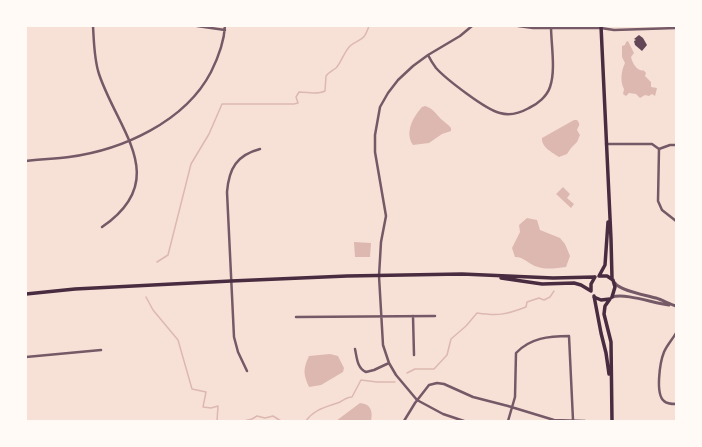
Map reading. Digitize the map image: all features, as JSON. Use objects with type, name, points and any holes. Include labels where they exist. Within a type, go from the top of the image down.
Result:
[{"type":"main road","points":[[591,291],[591,284],[605,265],[609,213],[603,27]]},
{"type":"main road","points":[[609,213],[612,239],[612,278],[615,291],[605,306],[604,314],[611,342],[612,421]]},
{"type":"main road","points":[[26,294],[231,280],[462,274],[542,284],[574,283],[586,287],[594,296],[611,380]]},
{"type":"main road","points":[[486,276],[607,276],[612,278]]},
{"type":"main road","points":[[594,296],[601,300],[611,298]]},
{"type":"street","points":[[93,26],[99,73],[129,140],[137,164],[137,177],[131,198],[124,208],[102,227]]},
{"type":"street","points":[[26,161],[70,157],[93,152],[147,133],[179,112],[193,98],[206,80],[213,68],[222,45],[225,28],[196,26]]},
{"type":"street","points":[[464,421],[443,414],[417,400],[396,375],[389,363],[383,345],[379,276],[381,242],[386,216],[376,152],[375,135],[380,107],[398,80],[428,55],[460,36],[472,26]]},
{"type":"street","points":[[518,26],[533,28],[603,27],[614,30],[676,28]]},
{"type":"street","points":[[428,55],[440,72],[482,105],[501,114],[512,114],[526,110],[536,104],[545,96],[550,87],[552,65],[551,27]]},
{"type":"street","points":[[606,144],[652,144],[658,149]]},
{"type":"street","points":[[658,149],[670,145],[676,145]]},
{"type":"street","points":[[247,371],[235,342],[227,197],[228,183],[231,173],[239,159],[246,154],[260,149]]},
{"type":"street","points":[[658,149],[658,201],[662,210],[676,221]]},
{"type":"street","points":[[614,282],[617,286],[657,298],[674,306]]},
{"type":"street","points":[[611,298],[624,296],[656,304],[674,306]]},
{"type":"street","points":[[413,316],[414,355]]},
{"type":"street","points":[[296,317],[435,316]]},
{"type":"street","points":[[676,333],[665,350],[659,368],[660,397],[669,404],[676,404]]},
{"type":"street","points":[[508,421],[515,397],[516,353],[528,342],[542,338],[569,336],[573,420]]},
{"type":"street","points":[[355,349],[359,365],[361,369],[366,372],[389,363]]},
{"type":"street","points":[[26,357],[102,350]]},
{"type":"street","points":[[404,421],[417,400],[429,385],[437,383],[444,384],[473,397],[554,420],[585,421]]},
{"type":"shaded area","points":[[628,41],[634,53],[631,57],[634,65],[646,73],[645,76],[651,82],[651,87],[657,88],[655,96],[652,94],[649,96],[645,95],[640,98],[636,94],[629,93],[626,96],[623,94],[624,89],[622,76],[625,63],[622,57],[622,46]]},
{"type":"shaded area","points":[[425,106],[434,111],[451,128],[451,131],[442,134],[429,143],[413,145],[409,135],[411,124],[422,107]]},
{"type":"shaded area","points":[[574,120],[577,120],[579,123],[577,130],[580,135],[577,142],[567,154],[559,157],[545,147],[542,138]]},
{"type":"shaded area","points":[[563,187],[570,194],[567,198],[574,204],[571,208],[556,194]]},
{"type":"shaded area","points":[[527,218],[537,220],[540,230],[560,238],[565,244],[570,256],[566,267],[541,268],[522,258],[515,257],[512,248],[520,232],[519,225]]},
{"type":"shaded area","points":[[354,242],[371,243],[370,257],[355,257]]},
{"type":"shaded area","points":[[330,354],[338,356],[344,368],[343,372],[321,385],[309,387],[304,372],[309,356]]},
{"type":"shaded area","points":[[360,403],[369,406],[372,414],[371,421],[336,421]]},
{"type":"building","points":[[639,35],[643,38],[647,45],[642,51],[635,45],[634,41],[636,40],[634,39]]},
{"type":"waterway","points":[[157,262],[168,255],[191,164],[209,134],[222,104],[294,104],[298,103],[296,97],[299,92],[316,93],[325,91],[326,76],[338,66],[350,46],[363,37],[369,26]]},
{"type":"waterway","points":[[407,373],[415,369],[434,369],[447,355],[451,339],[466,326],[477,313],[496,315],[512,312],[526,307],[527,302],[539,298],[544,300],[550,297],[554,291]]},
{"type":"waterway","points":[[146,297],[153,310],[178,340],[192,389],[206,392],[203,407],[211,408],[218,406],[217,421]]},
{"type":"waterway","points":[[306,421],[317,411],[352,397],[361,380],[395,382]]},
{"type":"waterway","points":[[244,421],[257,416],[265,418],[273,416],[281,421]]}]
